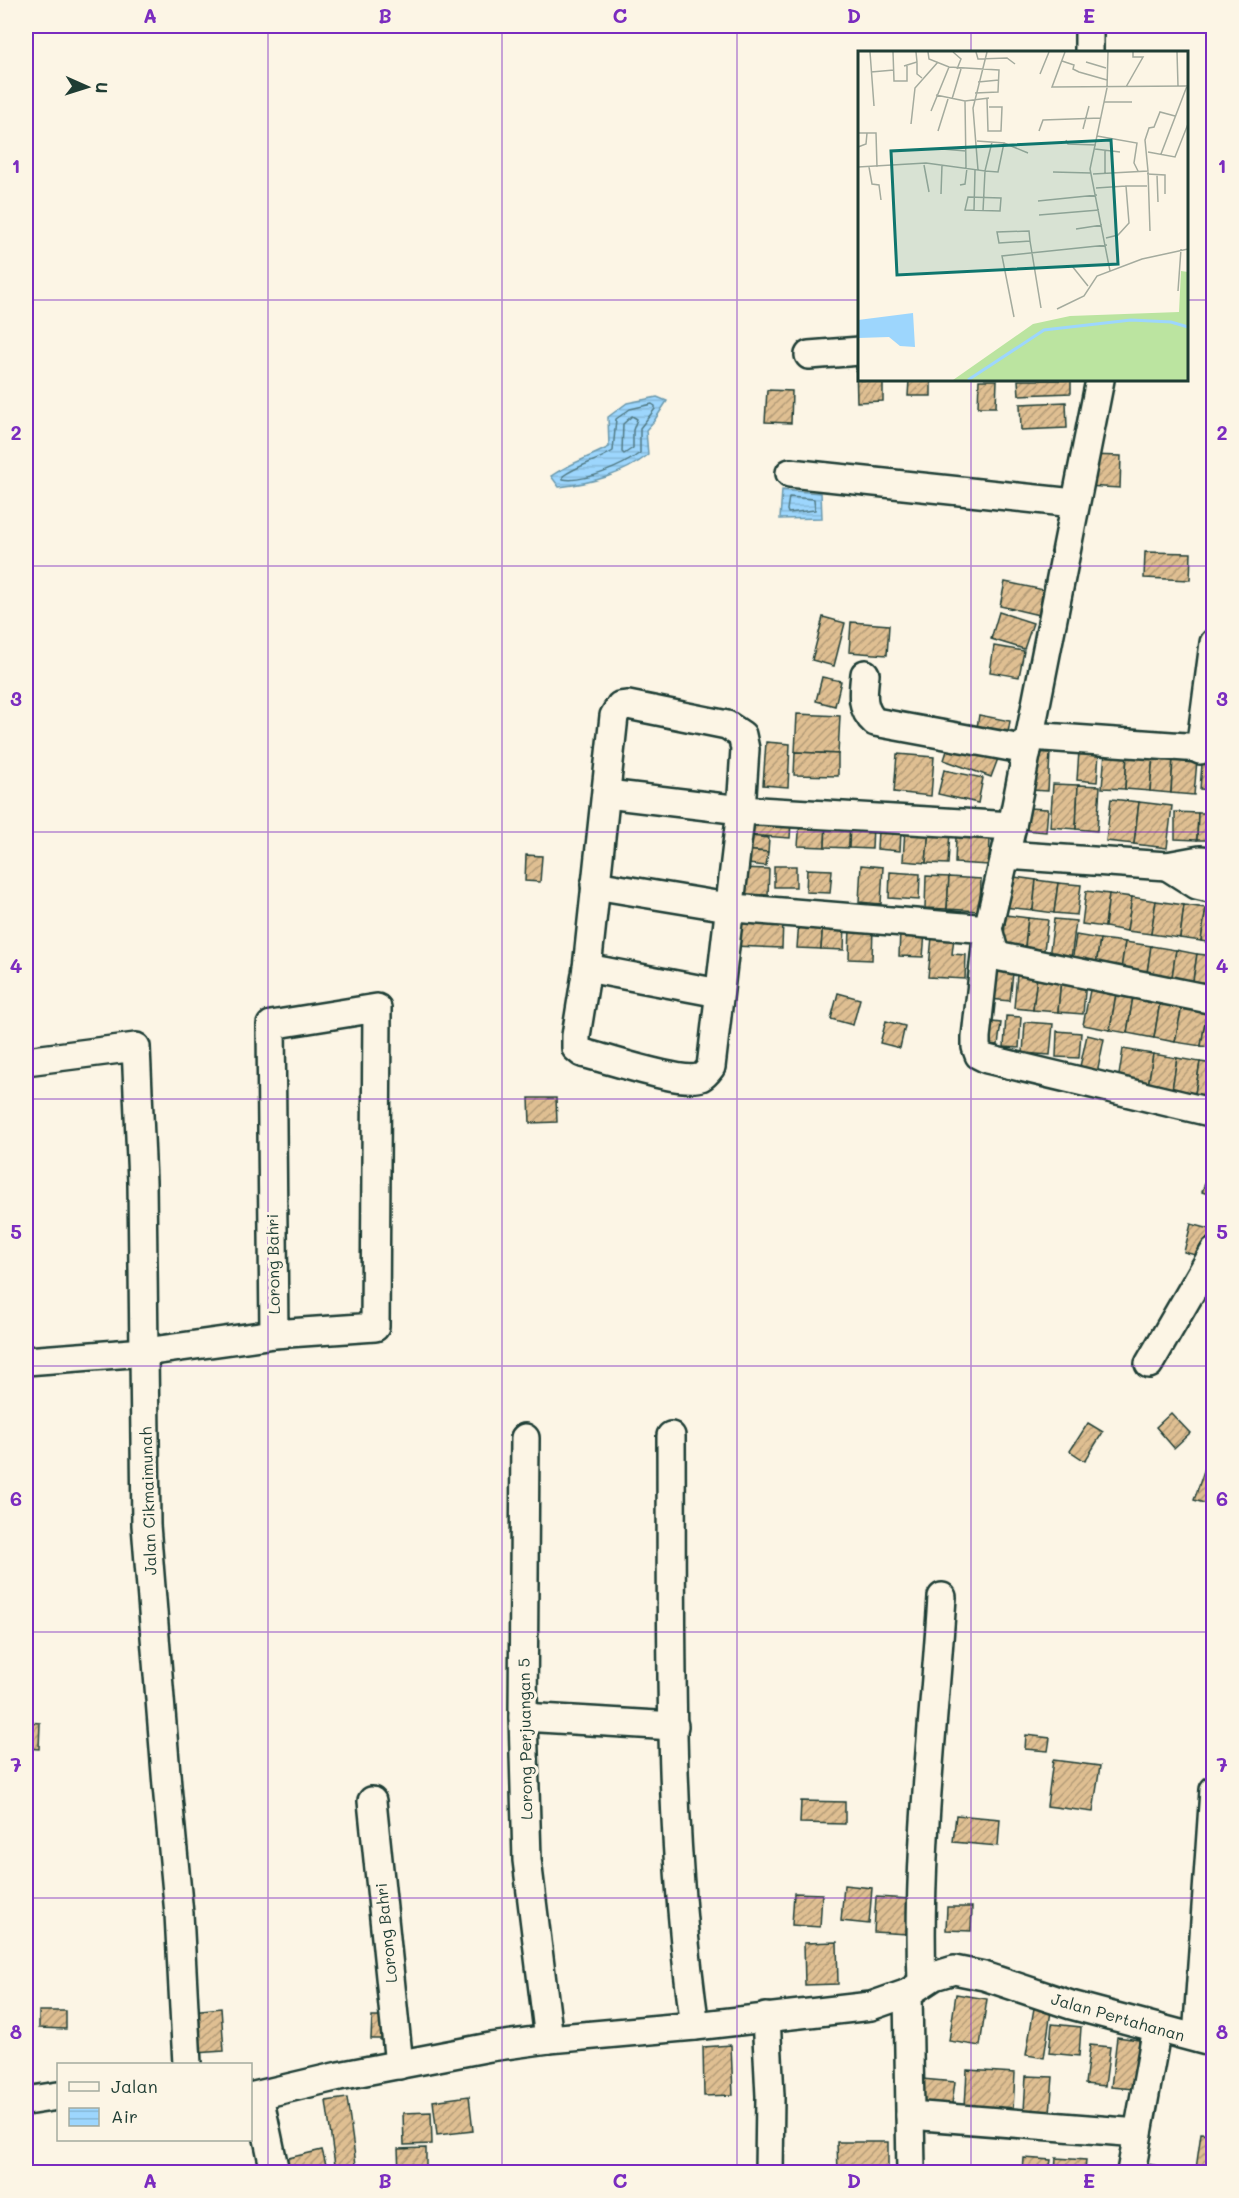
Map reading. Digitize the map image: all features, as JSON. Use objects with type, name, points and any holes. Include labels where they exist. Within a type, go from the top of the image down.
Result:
[{"type":"street","points":[[1089,26],[1089,51]]},
{"type":"street","points":[[809,355],[858,351]]},
{"type":"street","points":[[1100,381],[1074,503],[1029,743],[988,929],[976,1047],[979,1055],[987,1059],[1214,1113]]},
{"type":"street","points":[[790,473],[1074,503]]},
{"type":"street","points":[[865,674],[863,700],[868,716],[875,722],[1029,743],[1207,750],[1214,643]]},
{"type":"street","points":[[628,705],[719,723],[737,730],[744,740],[741,810],[711,1067],[699,1078],[664,1074],[582,1053],[576,1048],[607,794],[614,716],[620,706],[628,705]]},
{"type":"street","points":[[607,794],[741,810],[1012,826]]},
{"type":"street","points":[[1005,855],[1167,866],[1214,861]]},
{"type":"street","points":[[1167,866],[1197,885],[1214,889]]},
{"type":"street","points":[[595,885],[729,907],[988,929]]},
{"type":"street","points":[[988,929],[994,951],[1000,957],[1214,1000]]},
{"type":"street","points":[[587,968],[719,993]]},
{"type":"street","name":"Lorong Bahri","points":[[377,1008],[375,1327],[274,1334],[271,1024],[377,1008]]},
{"type":"street","name":"Jalan Cikmaimunah","points":[[26,1061],[136,1047],[145,1352],[146,1525],[179,1914],[187,2063]]},
{"type":"street","points":[[1149,1364],[1214,1252]]},
{"type":"street","points":[[26,1361],[145,1352],[274,1334]]},
{"type":"street","points":[[671,1436],[677,1858],[684,1954],[695,2026]]},
{"type":"street","name":"Lorong Perjuangan 5","points":[[525,1438],[523,1716],[527,1860],[549,2039]]},
{"type":"street","points":[[911,2172],[910,2115],[915,1988],[924,1829],[942,1597]]},
{"type":"street","points":[[523,1716],[674,1726]]},
{"type":"street","points":[[1205,2041],[1214,1790]]},
{"type":"street","name":"Lorong Bahri","points":[[372,1801],[399,2065]]},
{"type":"street","name":"Jalan Pertahanan","points":[[255,2096],[339,2076],[549,2039],[695,2026],[871,2006],[915,1988],[944,1971],[954,1970],[984,1976],[1071,2005],[1205,2041]]},
{"type":"street","points":[[766,2017],[770,2096],[769,2172]]},
{"type":"street","points":[[1131,2172],[1157,2028]]},
{"type":"street","points":[[26,2101],[57,2096]]},
{"type":"street","points":[[255,2096],[275,2172]]},
{"type":"street","points":[[910,2115],[1138,2133]]},
{"type":"water","points":[[657,397],[667,401],[646,430],[648,455],[628,468],[606,477],[559,487],[551,476],[609,447],[608,417],[627,403]]},
{"type":"water","points":[[782,490],[821,493],[822,518],[780,519]]},
{"type":"building","points":[[856,364],[858,364],[858,381],[883,381],[883,401],[857,402]]},
{"type":"building","points":[[909,381],[931,381],[931,396],[908,396]]},
{"type":"building","points":[[979,381],[997,381],[996,407],[978,407]]},
{"type":"building","points":[[1018,381],[1071,381],[1071,393],[1019,395]]},
{"type":"building","points":[[767,390],[792,391],[791,423],[765,422]]},
{"type":"building","points":[[1066,402],[1067,428],[1021,430],[1020,404]]},
{"type":"building","points":[[1088,455],[1121,456],[1120,488],[1086,486]]},
{"type":"building","points":[[1145,552],[1191,553],[1190,580],[1144,578]]},
{"type":"building","points":[[1005,582],[1044,590],[1039,615],[1000,606]]},
{"type":"building","points":[[999,612],[1033,623],[1024,649],[991,639]]},
{"type":"building","points":[[823,617],[845,623],[834,666],[812,660]]},
{"type":"building","points":[[851,622],[889,625],[887,655],[849,652]]},
{"type":"building","points":[[994,646],[1024,651],[1019,677],[990,672]]},
{"type":"building","points":[[822,677],[841,681],[835,706],[816,701]]},
{"type":"building","points":[[797,714],[840,716],[838,754],[795,752]]},
{"type":"building","points":[[979,715],[1010,721],[1007,739],[976,734]]},
{"type":"building","points":[[951,738],[999,756],[991,777],[944,760]]},
{"type":"building","points":[[766,742],[790,744],[788,787],[763,785]]},
{"type":"building","points":[[1079,751],[1099,752],[1097,782],[1077,780]]},
{"type":"building","points":[[795,752],[838,754],[838,776],[794,775]]},
{"type":"building","points":[[1032,752],[1050,753],[1048,791],[1030,790]]},
{"type":"building","points":[[1105,752],[1127,754],[1125,789],[1102,788]]},
{"type":"building","points":[[1203,752],[1214,753],[1214,790],[1200,789]]},
{"type":"building","points":[[897,754],[934,757],[931,796],[894,792]]},
{"type":"building","points":[[1127,754],[1153,756],[1150,791],[1125,789]]},
{"type":"building","points":[[1153,756],[1173,758],[1171,793],[1150,791]]},
{"type":"building","points":[[1173,758],[1197,760],[1194,795],[1171,793]]},
{"type":"building","points":[[944,770],[983,778],[978,803],[938,794]]},
{"type":"building","points":[[1053,784],[1078,785],[1076,829],[1050,827]]},
{"type":"building","points":[[1078,785],[1100,786],[1097,831],[1076,829]]},
{"type":"building","points":[[1111,799],[1139,802],[1134,844],[1106,841]]},
{"type":"building","points":[[1139,802],[1172,806],[1167,848],[1134,844]]},
{"type":"building","points":[[1027,808],[1048,809],[1046,832],[1025,830]]},
{"type":"building","points":[[1175,812],[1198,813],[1197,840],[1175,839]]},
{"type":"building","points":[[1198,813],[1214,813],[1214,840],[1197,840]]},
{"type":"building","points":[[748,819],[791,822],[790,838],[747,835]]},
{"type":"building","points":[[800,821],[826,822],[825,847],[798,846]]},
{"type":"building","points":[[826,822],[850,823],[849,848],[825,847]]},
{"type":"building","points":[[850,823],[873,825],[872,849],[849,848]]},
{"type":"building","points":[[905,828],[929,830],[926,863],[903,861]]},
{"type":"building","points":[[878,830],[901,831],[900,851],[877,849]]},
{"type":"building","points":[[929,830],[950,831],[948,864],[926,863]]},
{"type":"building","points":[[741,835],[769,838],[768,852],[740,850]]},
{"type":"building","points":[[956,836],[990,837],[989,865],[955,863]]},
{"type":"building","points":[[740,850],[768,852],[766,866],[739,863]]},
{"type":"building","points":[[526,855],[542,856],[540,882],[525,881]]},
{"type":"building","points":[[861,865],[883,867],[881,904],[859,902]]},
{"type":"building","points":[[774,866],[796,866],[796,887],[774,887]]},
{"type":"building","points":[[739,868],[769,869],[768,895],[738,894]]},
{"type":"building","points":[[807,869],[832,870],[830,893],[806,892]]},
{"type":"building","points":[[890,872],[920,874],[919,900],[889,898]]},
{"type":"building","points":[[926,876],[949,877],[947,909],[925,908]]},
{"type":"building","points":[[1007,876],[1036,880],[1033,910],[1003,907]]},
{"type":"building","points":[[949,877],[981,879],[980,911],[947,909]]},
{"type":"building","points":[[1036,880],[1058,883],[1054,913],[1033,910]]},
{"type":"building","points":[[1058,883],[1081,885],[1077,915],[1054,913]]},
{"type":"building","points":[[1086,891],[1109,894],[1105,927],[1082,924]]},
{"type":"building","points":[[1109,894],[1132,897],[1127,931],[1105,927]]},
{"type":"building","points":[[1132,897],[1156,901],[1151,934],[1127,931]]},
{"type":"building","points":[[1156,901],[1184,905],[1180,938],[1151,934]]},
{"type":"building","points":[[1184,905],[1206,908],[1201,941],[1180,938]]},
{"type":"building","points":[[1206,908],[1214,909],[1214,943],[1201,941]]},
{"type":"building","points":[[1006,915],[1028,918],[1025,947],[1003,945]]},
{"type":"building","points":[[735,918],[783,920],[782,948],[733,946]]},
{"type":"building","points":[[1028,918],[1048,920],[1044,950],[1025,947]]},
{"type":"building","points":[[1054,919],[1076,921],[1071,959],[1049,957]]},
{"type":"building","points":[[799,921],[823,922],[821,949],[797,948]]},
{"type":"building","points":[[823,922],[845,923],[844,950],[821,949]]},
{"type":"building","points":[[850,926],[873,927],[872,960],[849,959]]},
{"type":"building","points":[[933,927],[955,929],[952,954],[966,955],[965,979],[928,977]]},
{"type":"building","points":[[900,931],[925,933],[923,957],[899,956]]},
{"type":"building","points":[[1076,935],[1100,939],[1095,973],[1071,969]]},
{"type":"building","points":[[1100,939],[1125,942],[1120,977],[1095,973]]},
{"type":"building","points":[[1125,942],[1151,946],[1146,980],[1120,977]]},
{"type":"building","points":[[1151,946],[1176,950],[1171,984],[1146,980]]},
{"type":"building","points":[[1176,950],[1197,954],[1192,988],[1171,984]]},
{"type":"building","points":[[1197,954],[1214,956],[1214,991],[1192,988]]},
{"type":"building","points":[[992,971],[1013,973],[1010,1001],[989,999]]},
{"type":"building","points":[[1017,974],[1037,977],[1033,1010],[1014,1008]]},
{"type":"building","points":[[1037,977],[1061,979],[1058,1012],[1033,1010]]},
{"type":"building","points":[[1061,979],[1086,981],[1083,1014],[1058,1012]]},
{"type":"building","points":[[1090,990],[1116,994],[1110,1030],[1083,1025]]},
{"type":"building","points":[[838,993],[860,999],[853,1025],[831,1019]]},
{"type":"building","points":[[1116,994],[1133,997],[1127,1033],[1110,1030]]},
{"type":"building","points":[[1133,997],[1160,1002],[1154,1038],[1127,1033]]},
{"type":"building","points":[[1160,1002],[1182,1006],[1175,1042],[1154,1038]]},
{"type":"building","points":[[1182,1006],[1207,1010],[1201,1046],[1175,1042]]},
{"type":"building","points":[[1207,1010],[1214,1011],[1214,1048],[1201,1046]]},
{"type":"building","points":[[1006,1016],[1021,1017],[1019,1048],[1004,1047]]},
{"type":"building","points":[[886,1021],[905,1026],[900,1048],[880,1043]]},
{"type":"building","points":[[983,1021],[1001,1023],[998,1045],[981,1043]]},
{"type":"building","points":[[1025,1022],[1053,1024],[1050,1055],[1023,1053]]},
{"type":"building","points":[[1057,1031],[1081,1033],[1079,1058],[1056,1057]]},
{"type":"building","points":[[1087,1035],[1104,1039],[1097,1074],[1079,1071]]},
{"type":"building","points":[[1123,1049],[1153,1054],[1148,1087],[1118,1082]]},
{"type":"building","points":[[1153,1054],[1177,1058],[1172,1090],[1148,1087]]},
{"type":"building","points":[[1177,1058],[1200,1062],[1195,1094],[1172,1090]]},
{"type":"building","points":[[1200,1062],[1214,1064],[1214,1097],[1195,1094]]},
{"type":"building","points":[[529,1098],[556,1098],[557,1122],[530,1123]]},
{"type":"building","points":[[1212,1163],[1214,1163],[1214,1196],[1202,1192]]},
{"type":"building","points":[[1191,1224],[1214,1230],[1207,1258],[1184,1252]]},
{"type":"building","points":[[1171,1413],[1190,1433],[1174,1448],[1156,1427]]},
{"type":"building","points":[[1088,1423],[1103,1432],[1085,1461],[1070,1451]]},
{"type":"building","points":[[1207,1462],[1214,1464],[1214,1506],[1194,1500]]},
{"type":"building","points":[[26,1722],[40,1723],[39,1749],[26,1748]]},
{"type":"building","points":[[1026,1735],[1050,1738],[1048,1751],[1025,1749]]},
{"type":"building","points":[[1053,1760],[1100,1766],[1093,1812],[1047,1806]]},
{"type":"building","points":[[801,1801],[845,1802],[845,1824],[800,1823]]},
{"type":"building","points":[[956,1815],[1000,1819],[998,1846],[953,1842]]},
{"type":"building","points":[[844,1885],[872,1888],[869,1924],[841,1921]]},
{"type":"building","points":[[794,1893],[822,1894],[820,1927],[792,1925]]},
{"type":"building","points":[[876,1897],[909,1899],[907,1934],[874,1932]]},
{"type":"building","points":[[947,1907],[972,1907],[971,1931],[946,1930]]},
{"type":"building","points":[[837,1942],[838,1984],[805,1985],[804,1943]]},
{"type":"building","points":[[956,1994],[987,1999],[980,2046],[949,2041]]},
{"type":"building","points":[[221,2008],[224,2051],[195,2053],[191,2011]]},
{"type":"building","points":[[1034,2008],[1051,2011],[1044,2058],[1026,2055]]},
{"type":"building","points":[[39,2011],[66,2011],[66,2029],[39,2028]]},
{"type":"building","points":[[372,2017],[394,2017],[393,2039],[371,2039]]},
{"type":"building","points":[[1052,2024],[1081,2027],[1079,2056],[1049,2053]]},
{"type":"building","points":[[1117,2037],[1139,2040],[1134,2089],[1111,2087]]},
{"type":"building","points":[[731,2045],[733,2095],[704,2096],[703,2047]]},
{"type":"building","points":[[1090,2045],[1110,2047],[1105,2086],[1085,2084]]},
{"type":"building","points":[[967,2070],[1015,2073],[1013,2110],[965,2107]]},
{"type":"building","points":[[1212,2074],[1214,2074],[1214,2102],[1207,2101]]},
{"type":"building","points":[[1026,2076],[1053,2077],[1050,2113],[1024,2111]]},
{"type":"building","points":[[922,2079],[955,2082],[951,2111],[919,2108]]},
{"type":"building","points":[[469,2096],[473,2131],[437,2135],[433,2101]]},
{"type":"building","points":[[347,2098],[357,2172],[336,2172],[326,2101]]},
{"type":"building","points":[[431,2112],[432,2144],[404,2145],[403,2113]]},
{"type":"building","points":[[1201,2133],[1214,2134],[1214,2171],[1196,2169]]},
{"type":"building","points":[[837,2142],[888,2142],[888,2172],[838,2172]]},
{"type":"building","points":[[426,2148],[426,2172],[399,2172],[398,2149]]},
{"type":"building","points":[[322,2150],[328,2172],[287,2172],[284,2159]]},
{"type":"building","points":[[1024,2158],[1051,2160],[1049,2172],[1023,2172]]},
{"type":"building","points":[[1056,2158],[1086,2160],[1085,2172],[1055,2172]]},
{"type":"building","points":[[1143,2163],[1183,2171],[1183,2172],[1142,2172]]}]
